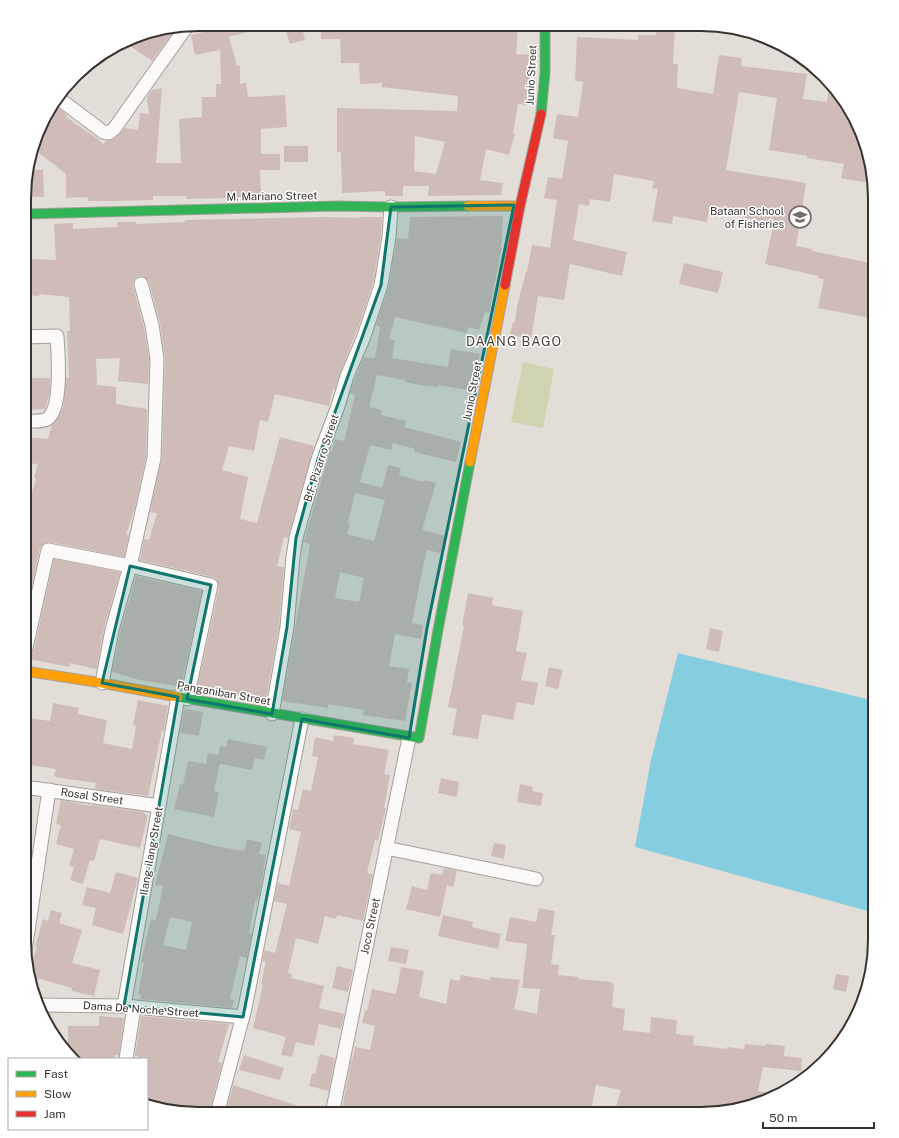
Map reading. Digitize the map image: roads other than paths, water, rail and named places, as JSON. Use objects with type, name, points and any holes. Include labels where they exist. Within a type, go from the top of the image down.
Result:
[{"type":"street","points":[[62,101],[103,132],[109,133],[114,129],[183,31]]},
{"type":"street","name":"Junio Street","points":[[438,581],[509,233],[541,114],[546,73],[545,31]]},
{"type":"street","name":"Junio Street","points":[[534,87],[536,65]]},
{"type":"street","name":"Junio Street","points":[[413,735],[438,630],[517,205],[527,135]]},
{"type":"street","name":"M. Mariano Street","points":[[31,214],[337,206],[391,207],[517,205]]},
{"type":"street","name":"B.F. Pizarro Street","points":[[272,714],[287,627],[296,538],[318,460],[338,406],[347,376],[363,340],[381,285],[389,238],[391,207]]},
{"type":"street","points":[[102,683],[112,630],[130,566],[154,458],[157,360],[152,325],[141,284]]},
{"type":"street","points":[[31,337],[57,336],[59,367],[57,395],[49,416],[44,420],[31,421]]},
{"type":"street","points":[[31,625],[48,550],[130,566]]},
{"type":"street","name":"Ilang-ilang Street","points":[[126,1058],[129,1006],[159,806],[182,698],[212,585],[130,566]]},
{"type":"street","name":"Panganiban Street","points":[[31,672],[102,683],[302,719],[413,735]]},
{"type":"street","points":[[219,1107],[243,1017],[302,719]]},
{"type":"street","name":"Joco Street","points":[[333,1107],[386,848],[413,735]]},
{"type":"street","name":"Rosal Street","points":[[31,788],[159,806]]},
{"type":"street","points":[[31,911],[49,790]]},
{"type":"street","points":[[386,848],[536,879]]},
{"type":"street","name":"Dama De Noche Street","points":[[44,1005],[129,1006],[243,1017]]},
{"type":"water","points":[[678,653],[868,699],[868,911],[635,847],[651,760]]},
{"type":"place","name":"Bataan School of Fisheries","points":[[800,217]]},
{"type":"district","name":"DAANG BAGO","points":[[514,341]]}]
